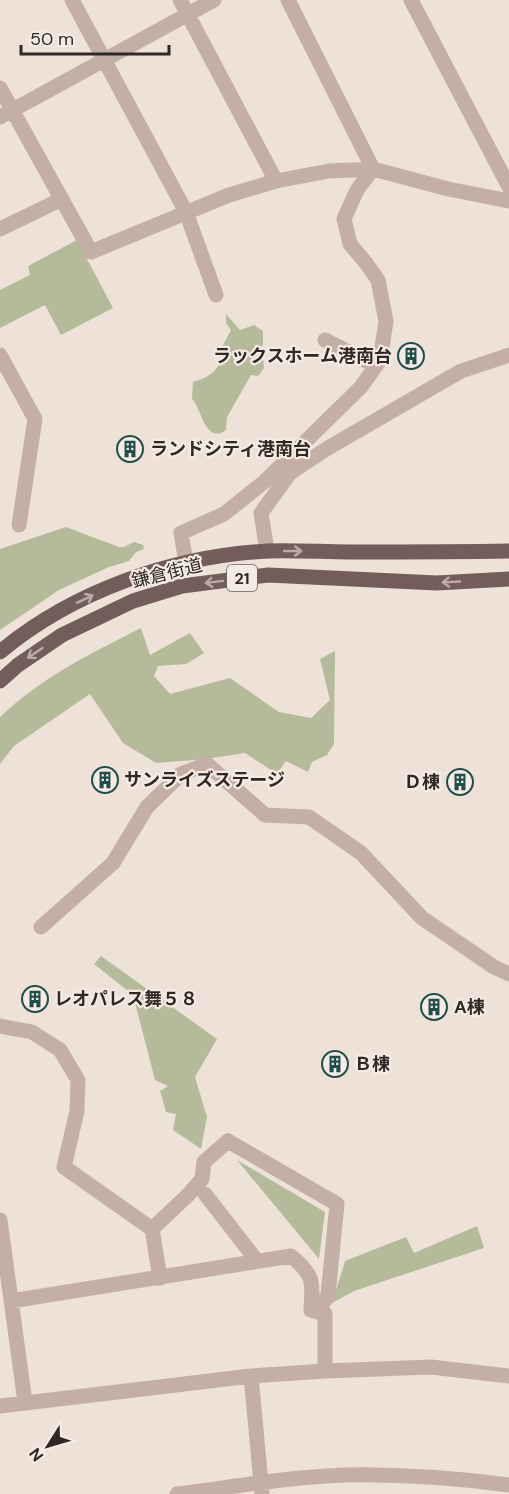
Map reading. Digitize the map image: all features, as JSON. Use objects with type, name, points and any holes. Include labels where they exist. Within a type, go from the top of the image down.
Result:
[{"type":"main road","name":"鎌倉街道","points":[[0,652],[81,600],[159,569],[186,563],[267,551],[509,551]]},
{"type":"main road","name":"鎌倉街道","points":[[0,681],[18,665],[62,635],[133,601],[182,586],[268,575],[437,583],[509,579]]},
{"type":"street","points":[[72,0],[186,212],[216,295]]},
{"type":"street","points":[[180,0],[276,181]]},
{"type":"street","points":[[6,114],[214,0]]},
{"type":"street","points":[[288,0],[374,169]]},
{"type":"street","points":[[411,0],[509,187]]},
{"type":"street","points":[[0,88],[6,114],[62,199],[91,252],[229,195],[276,181],[329,171],[374,169],[448,189],[509,201]]},
{"type":"street","points":[[186,563],[181,533],[224,513],[260,485],[361,387],[380,360],[386,321],[378,280],[350,244],[344,219],[357,190],[374,169]]},
{"type":"street","points":[[0,229],[62,199]]},
{"type":"street","points":[[325,340],[376,366]]},
{"type":"street","points":[[0,355],[35,419],[19,525]]},
{"type":"street","points":[[267,551],[261,513],[290,473],[328,448],[461,371],[509,355]]},
{"type":"street","points":[[260,485],[277,490]]},
{"type":"street","points":[[41,927],[113,863],[147,807],[155,799],[181,774],[207,764],[265,815],[309,817],[361,853],[422,918],[494,967],[509,974]]},
{"type":"street","points":[[0,1026],[32,1032],[60,1050],[78,1080],[77,1112],[64,1167],[152,1229],[160,1278]]},
{"type":"street","points":[[152,1229],[189,1195],[202,1179],[204,1162],[228,1142],[337,1204],[328,1294],[318,1312]]},
{"type":"street","points":[[205,1194],[257,1261]]},
{"type":"street","points":[[0,1220],[25,1401]]},
{"type":"street","points":[[11,1301],[291,1256],[304,1267],[312,1283],[311,1310],[325,1314],[325,1371]]},
{"type":"street","points":[[0,1406],[25,1401],[251,1376],[325,1371],[432,1367],[509,1376]]},
{"type":"street","points":[[251,1376],[261,1489]]},
{"type":"street","points":[[177,1494],[261,1489],[346,1475],[415,1477],[509,1485]]},
{"type":"green space","points":[[77,240],[113,308],[61,335],[45,305],[0,328],[0,290],[30,275],[28,266]]},
{"type":"green space","points":[[226,314],[240,330],[254,325],[263,331],[263,344],[260,352],[264,368],[258,376],[251,375],[227,417],[226,430],[213,433],[205,424],[192,399],[193,382],[210,375],[218,367],[222,356],[221,349],[231,330],[226,323]]},
{"type":"green space","points":[[66,527],[119,547],[134,542],[143,545],[144,549],[136,552],[129,561],[109,567],[59,590],[0,630],[0,549]]},
{"type":"green space","points":[[141,628],[150,655],[190,633],[204,653],[186,664],[158,666],[154,676],[170,694],[230,678],[279,712],[311,718],[330,700],[320,659],[335,651],[334,744],[327,755],[312,762],[308,772],[286,761],[277,774],[245,753],[156,763],[123,743],[90,694],[14,746],[0,764],[0,717],[50,678]]},
{"type":"green space","points":[[101,956],[217,1039],[195,1077],[207,1117],[201,1149],[173,1130],[176,1114],[166,1112],[160,1091],[168,1086],[155,1080],[133,995],[94,964]]},
{"type":"green space","points":[[237,1160],[325,1212],[319,1259]]},
{"type":"green space","points":[[477,1226],[484,1248],[354,1291],[332,1303],[345,1261],[406,1237],[414,1253]]},
{"type":"place","name":"ラックスホーム港南台","points":[[411,356]]},
{"type":"place","name":"ランドシティ港南台","points":[[130,449]]},
{"type":"place","name":"サンライズステージ","points":[[105,780]]},
{"type":"place","name":"Ｄ棟","points":[[460,782]]},
{"type":"place","name":"レオパレス舞５８","points":[[35,999]]},
{"type":"place","name":"A棟","points":[[434,1007]]},
{"type":"place","name":"Ｂ棟","points":[[335,1064]]}]
